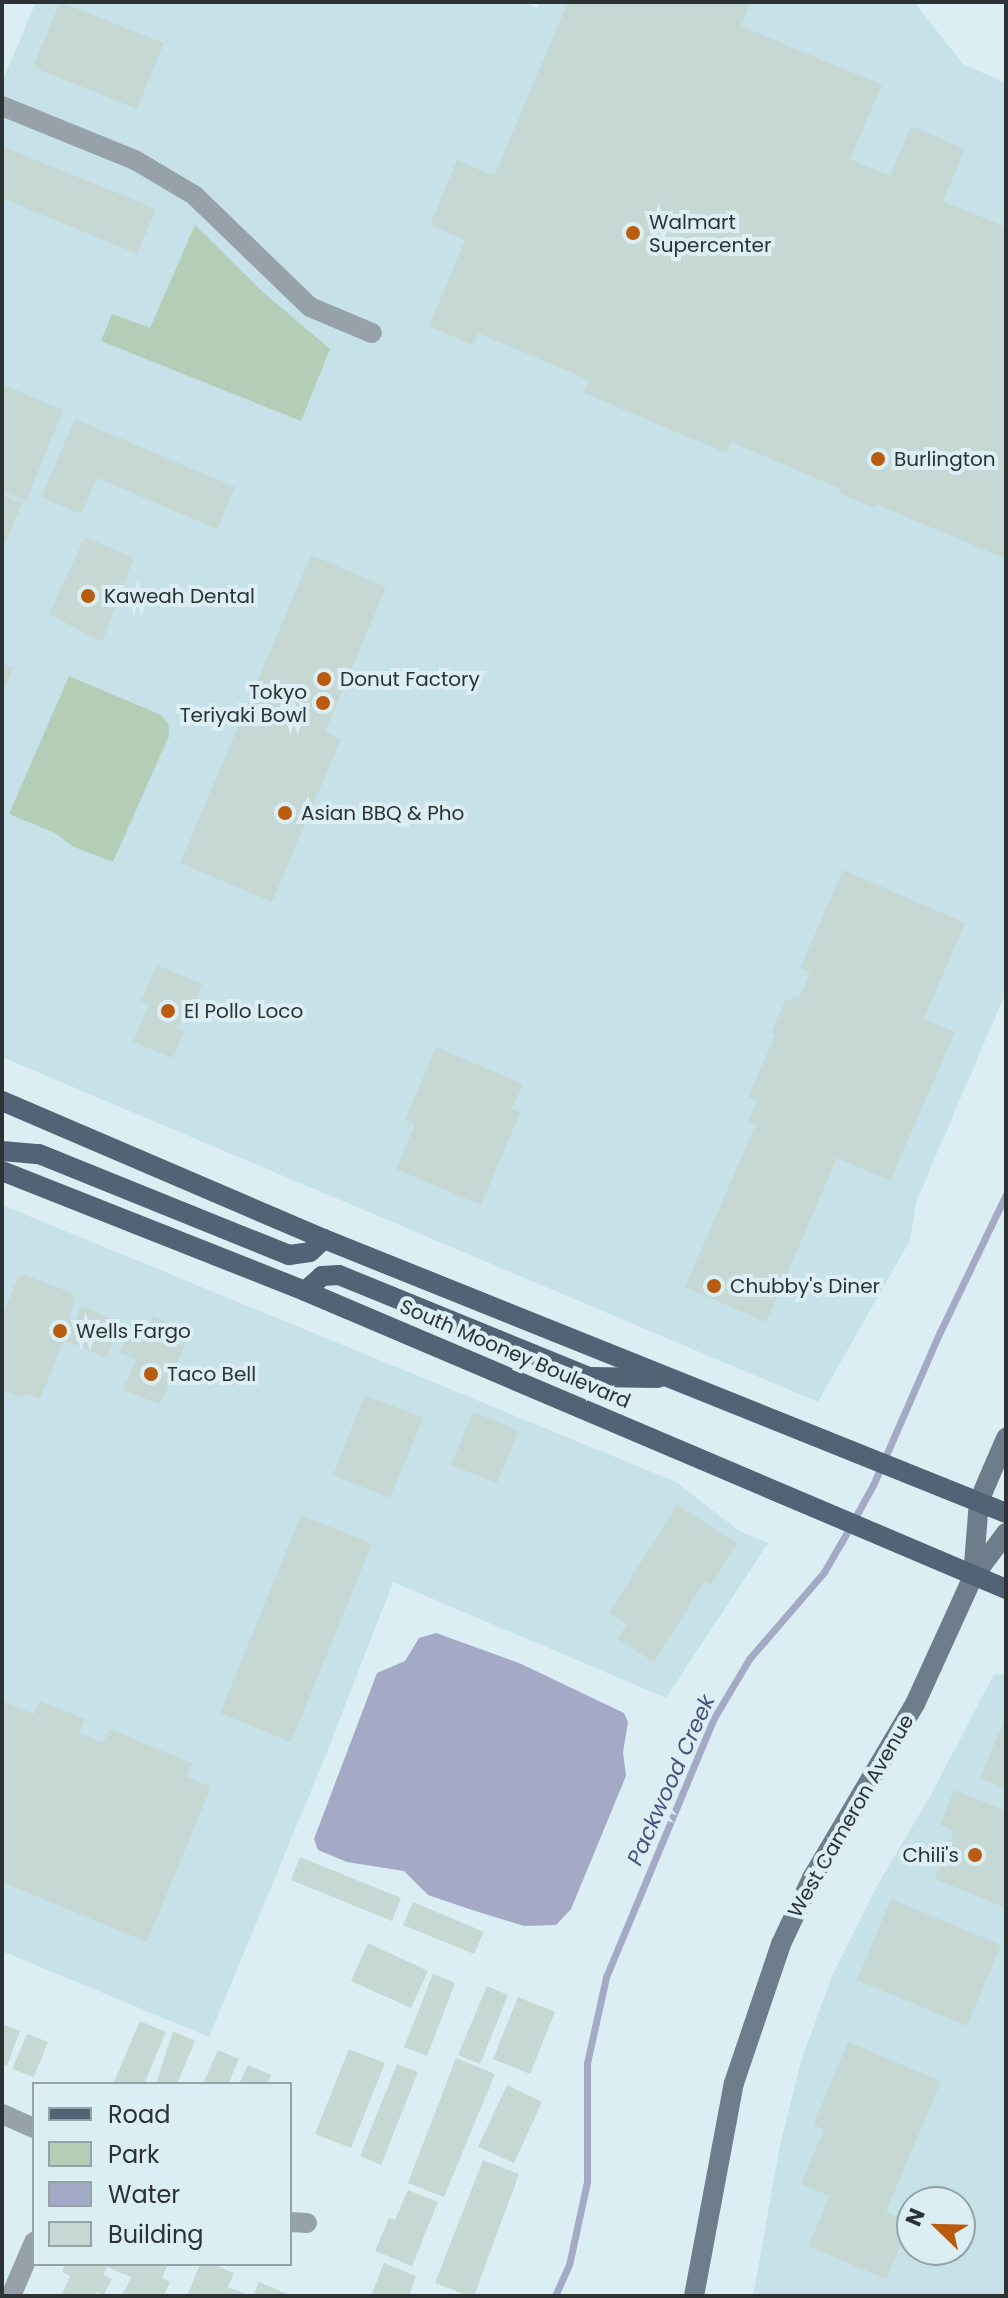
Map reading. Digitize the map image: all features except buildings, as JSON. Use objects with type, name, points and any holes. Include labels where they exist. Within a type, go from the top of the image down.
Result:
[{"type":"main road","name":"South Mooney Boulevard","points":[[2,1101],[324,1239],[1006,1513]]},
{"type":"main road","points":[[2,1151],[39,1154],[289,1255],[310,1252],[324,1239]]},
{"type":"main road","name":"South Mooney Boulevard","points":[[2,1171],[305,1291],[1006,1589]]},
{"type":"main road","points":[[305,1291],[322,1276],[339,1275],[589,1377],[674,1378]]},
{"type":"street","points":[[2,106],[135,160],[194,195],[310,307],[372,333]]},
{"type":"street","name":"West Cameron Avenue","points":[[973,1577],[979,1501],[1006,1438]]},
{"type":"street","name":"West Cameron Avenue","points":[[694,2296],[723,2128],[740,2060],[770,1971],[812,1878],[915,1704],[973,1577],[1006,1533]]},
{"type":"street","points":[[2,2114],[32,2127]]},
{"type":"street","points":[[11,2296],[32,2247]]},
{"type":"shaded area","points":[[36,2],[522,2],[537,8],[540,2],[914,2],[963,64],[1006,83],[1006,992],[916,1202],[910,1240],[818,1402],[2,1057],[2,82]]},
{"type":"shaded area","points":[[2,1205],[676,1482],[739,1531],[768,1543],[666,1698],[393,1582],[325,1757],[209,2037],[2,1951]]},
{"type":"shaded area","points":[[994,1674],[1006,1675],[1006,2296],[753,2296],[780,2145],[801,2061],[832,1976],[877,1886],[932,1793]]},
{"type":"green space","points":[[195,225],[264,293],[330,349],[301,421],[101,341],[112,314],[150,328]]},
{"type":"green space","points":[[69,676],[161,715],[169,725],[169,736],[113,862],[72,846],[55,833],[9,814]]},
{"type":"water","points":[[436,1633],[519,1663],[624,1713],[628,1722],[623,1752],[626,1776],[571,1909],[556,1925],[524,1926],[469,1909],[428,1895],[404,1871],[347,1862],[318,1850],[314,1839],[377,1673],[405,1661],[419,1638]]},
{"type":"waterway","name":"Packwood Creek","points":[[555,2296],[569,2265],[587,2182],[587,2063],[606,1977],[714,1718],[749,1659],[824,1572],[841,1543],[873,1485],[940,1332],[1006,1194]]},
{"type":"place","name":"Walmart Supercenter","points":[[633,233]]},
{"type":"place","name":"Burlington","points":[[878,459]]},
{"type":"place","name":"Kaweah Dental","points":[[88,596]]},
{"type":"place","name":"Donut Factory","points":[[324,679]]},
{"type":"place","name":"Tokyo Teriyaki Bowl","points":[[323,703]]},
{"type":"place","name":"Asian BBQ & Pho","points":[[285,813]]},
{"type":"place","name":"El Pollo Loco","points":[[168,1011]]},
{"type":"place","name":"Chubby's Diner","points":[[714,1286]]},
{"type":"place","name":"Wells Fargo","points":[[60,1331]]},
{"type":"place","name":"Taco Bell","points":[[151,1374]]},
{"type":"place","name":"Chili's","points":[[975,1855]]}]
